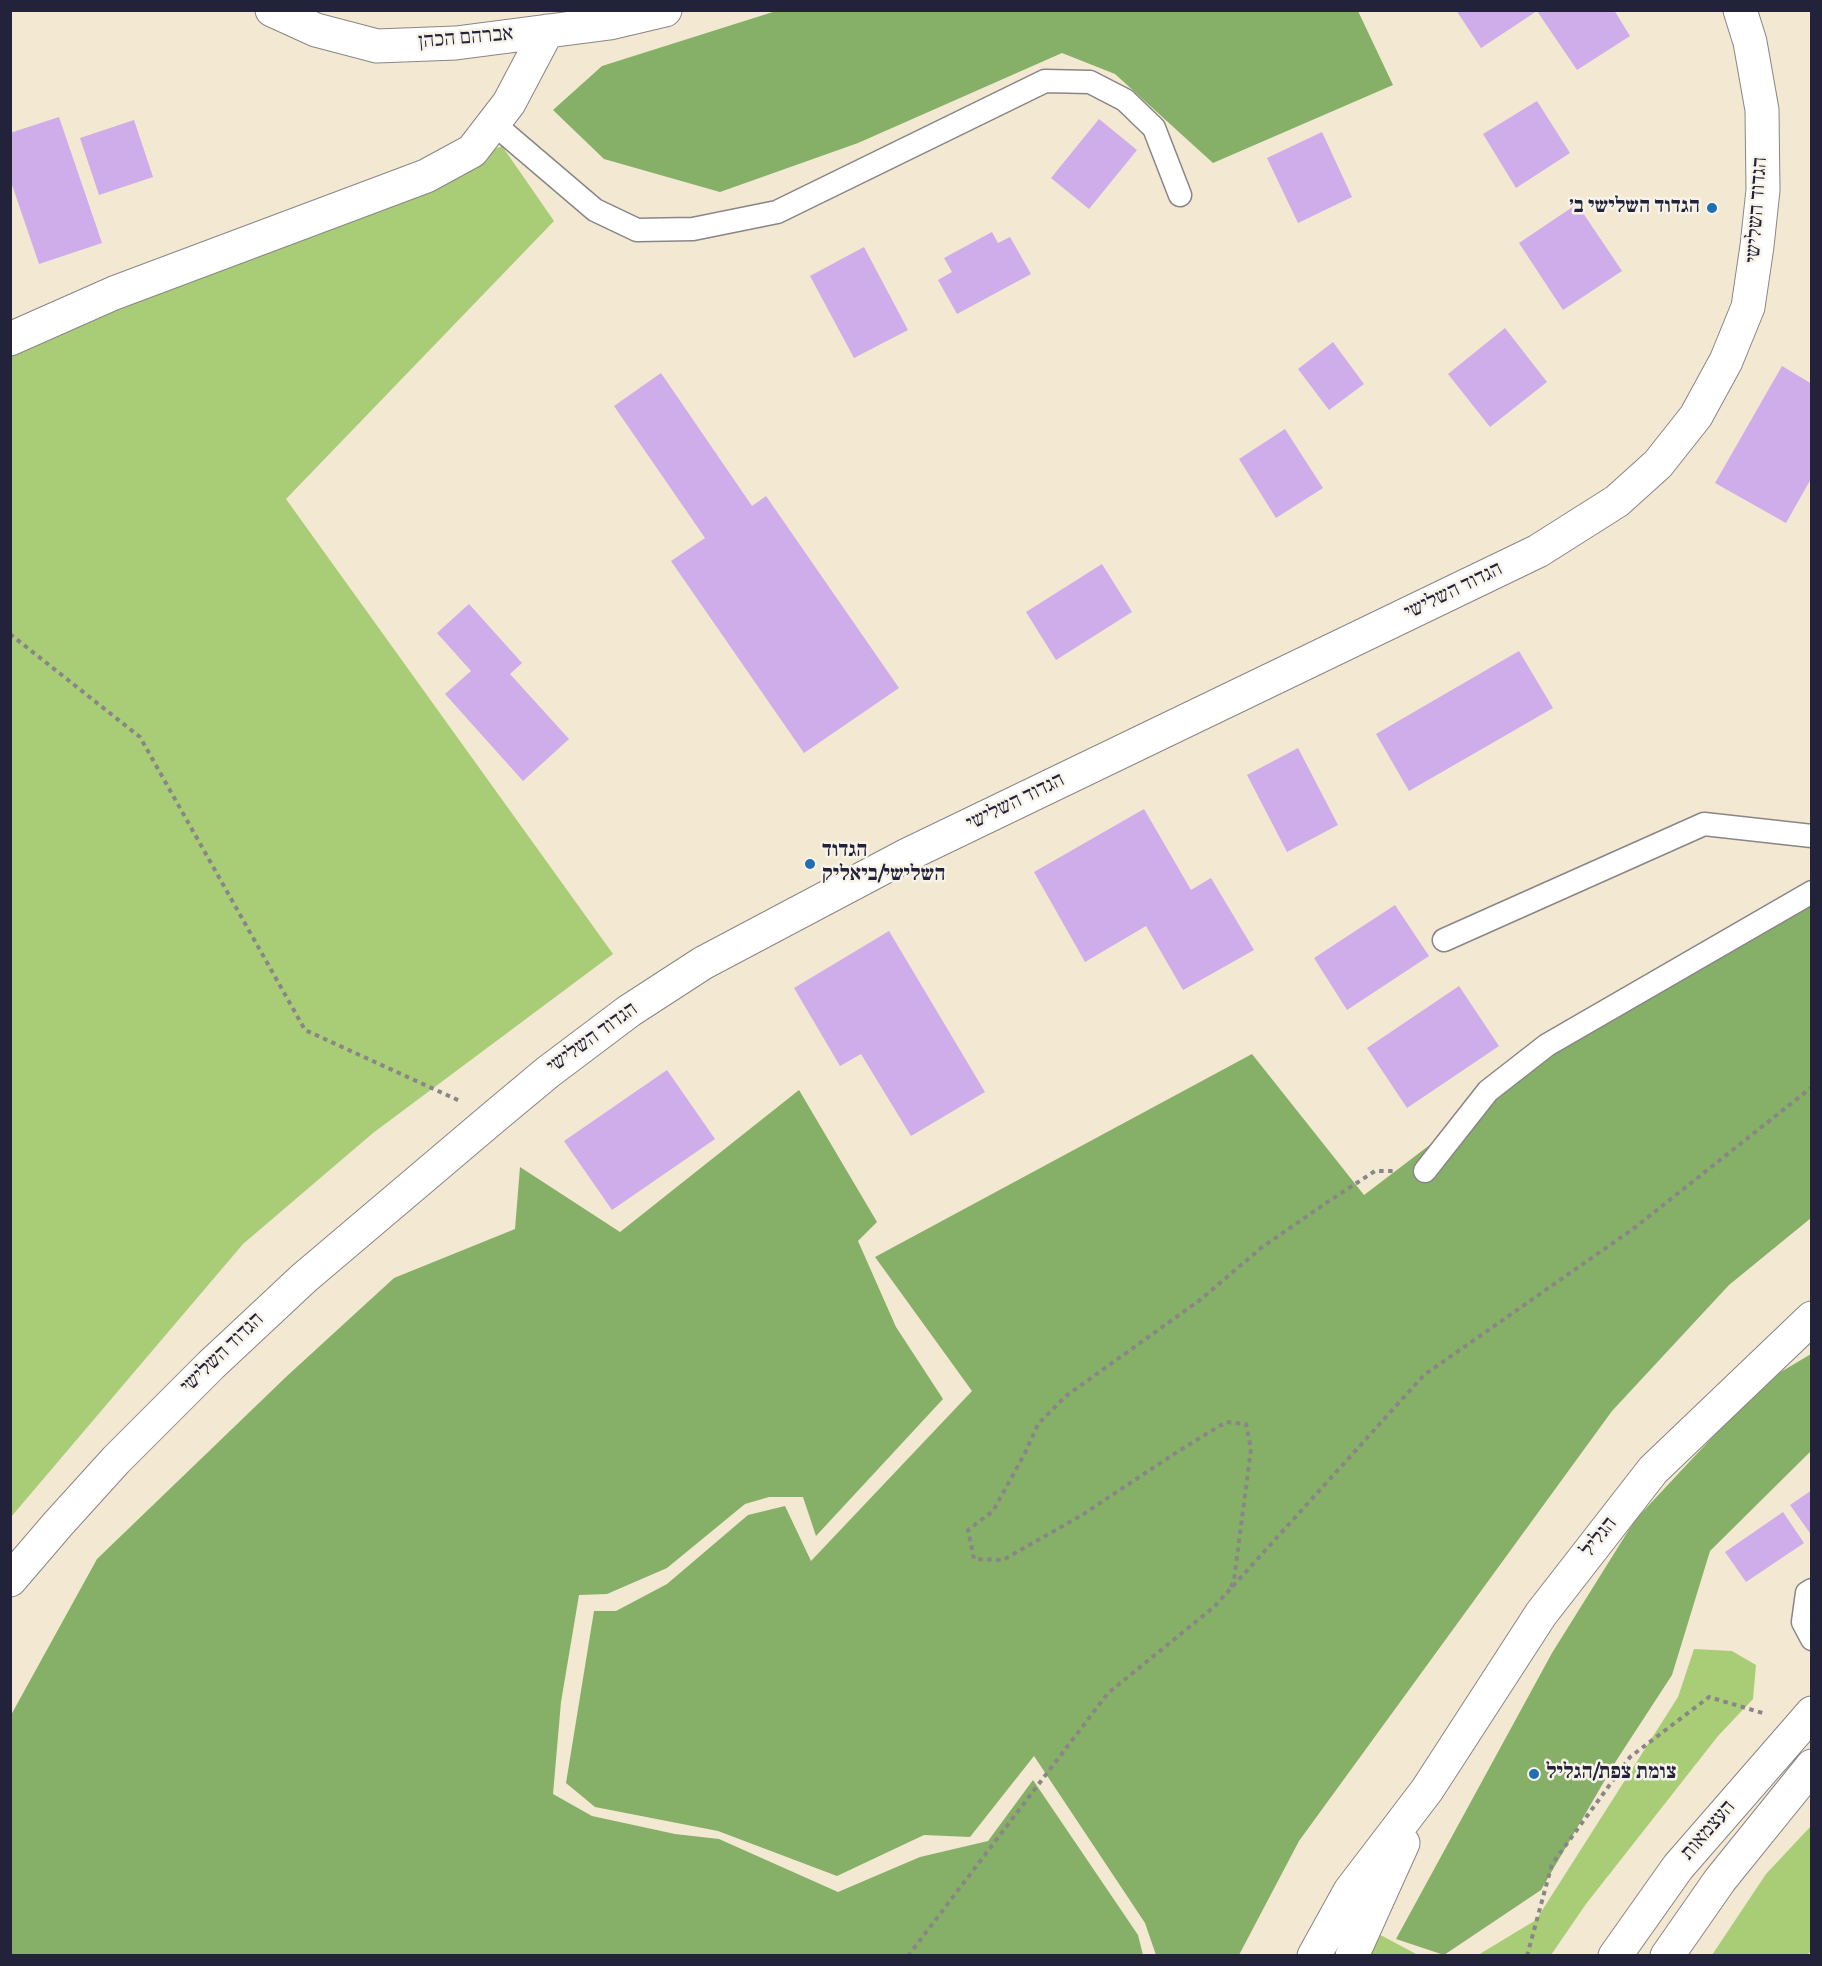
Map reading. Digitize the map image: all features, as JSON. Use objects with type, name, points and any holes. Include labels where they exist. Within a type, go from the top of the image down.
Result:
[{"type":"street","name":"אברהם הכהן","points":[[272,10],[316,30],[377,46],[456,43],[610,23],[665,10]]},
{"type":"street","name":"הגדוד השלישי","points":[[10,1580],[116,1460],[211,1365],[304,1278],[548,1072],[629,1011],[713,958],[907,855],[1538,551],[1617,501],[1658,464],[1696,416],[1726,362],[1748,307],[1758,246],[1763,190],[1762,110],[1750,42],[1740,10]]},
{"type":"street","points":[[10,339],[114,293],[426,176],[472,151],[509,103],[547,31]]},
{"type":"street","name":"הגליל","points":[[1314,1956],[1350,1892],[1426,1790],[1541,1614],[1653,1470],[1812,1318]]},
{"type":"street","name":"העצמאות","points":[[1615,1956],[1678,1867],[1806,1719]]},
{"type":"street","name":"העצמאות","points":[[1667,1956],[1720,1880],[1812,1766]]},
{"type":"street","name":"הגליל","points":[[1352,1956],[1426,1790]]},
{"type":"lane","points":[[493,123],[595,210],[638,230],[693,229],[777,212],[1045,81],[1090,82],[1125,100],[1154,128],[1180,195]]},
{"type":"lane","points":[[1444,940],[1704,824],[1812,836]]},
{"type":"lane","points":[[1425,1171],[1488,1091],[1547,1045],[1812,892]]},
{"type":"lane","points":[[1812,1590],[1806,1593],[1803,1622],[1812,1639]]},
{"type":"path","points":[[10,634],[140,737],[305,1030],[494,1117]]},
{"type":"path","points":[[908,1956],[1108,1693],[1215,1607],[1424,1375],[1633,1229],[1812,1087]]},
{"type":"path","points":[[1228,1592],[1234,1580],[1251,1449],[1246,1424],[1226,1422],[1082,1515],[1004,1560],[974,1558],[968,1530],[993,1511],[1038,1424],[1066,1396],[1200,1300],[1261,1248],[1375,1171],[1425,1171]]},
{"type":"path","points":[[1527,1956],[1552,1864],[1630,1757],[1709,1696],[1806,1719]]},
{"type":"green space","points":[[776,11],[1358,11],[1393,85],[1213,163],[1115,74],[1062,53],[858,143],[720,192],[604,159],[553,110],[602,66]]},
{"type":"green space","points":[[502,146],[554,221],[286,499],[613,954],[373,1133],[243,1244],[11,1517],[11,341]]},
{"type":"green space","points":[[1811,904],[1811,1218],[1729,1285],[1612,1411],[1299,1841],[1239,1955],[1156,1955],[1145,1923],[1034,1756],[970,1837],[924,1835],[837,1876],[718,1831],[595,1807],[566,1783],[594,1611],[616,1611],[667,1584],[748,1515],[785,1506],[811,1561],[972,1391],[875,1257],[1252,1054],[1364,1195],[1590,1023]]},
{"type":"green space","points":[[799,1090],[877,1222],[858,1241],[896,1327],[943,1399],[816,1536],[803,1497],[769,1497],[745,1504],[667,1568],[607,1594],[579,1595],[561,1702],[553,1794],[592,1816],[675,1834],[719,1839],[838,1892],[920,1857],[988,1841],[1033,1780],[1138,1935],[1143,1955],[11,1955],[11,1715],[97,1559],[287,1376],[394,1278],[515,1229],[520,1167],[620,1232]]},
{"type":"green space","points":[[1811,1354],[1811,1451],[1710,1551],[1672,1675],[1616,1761],[1541,1890],[1444,1955],[1396,1939],[1552,1653],[1635,1520],[1764,1382]]},
{"type":"green space","points":[[1694,1649],[1732,1651],[1756,1665],[1753,1699],[1718,1736],[1586,1904],[1551,1955],[1478,1955],[1536,1920],[1678,1697]]},
{"type":"green space","points":[[1811,1826],[1812,1950],[1807,1955],[1712,1955],[1766,1874]]},
{"type":"green space","points":[[1373,1931],[1418,1955],[1360,1956]]},
{"type":"building","points":[[1456,10],[1614,10],[1630,36],[1577,70],[1537,11],[1481,48]]},
{"type":"building","points":[[1537,101],[1570,153],[1516,188],[1483,134]]},
{"type":"building","points":[[59,117],[102,243],[39,264],[10,179],[10,133]]},
{"type":"building","points":[[1099,119],[1137,150],[1089,209],[1051,178]]},
{"type":"building","points":[[134,120],[153,177],[99,195],[80,138]]},
{"type":"building","points":[[1322,132],[1352,197],[1298,223],[1267,158]]},
{"type":"building","points":[[1577,204],[1622,271],[1563,310],[1519,243]]},
{"type":"building","points":[[992,232],[998,243],[1010,237],[1031,274],[957,314],[938,280],[952,272],[944,258]]},
{"type":"building","points":[[864,247],[908,330],[854,358],[810,276]]},
{"type":"building","points":[[1505,328],[1547,382],[1490,427],[1448,374]]},
{"type":"building","points":[[1333,342],[1364,384],[1329,410],[1298,369]]},
{"type":"building","points":[[1782,366],[1812,384],[1812,477],[1786,523],[1715,483]]},
{"type":"building","points":[[661,373],[752,506],[766,496],[899,688],[804,753],[671,561],[705,538],[614,406]]},
{"type":"building","points":[[1285,429],[1323,488],[1276,518],[1239,459]]},
{"type":"building","points":[[1102,564],[1132,612],[1056,660],[1026,612]]},
{"type":"building","points":[[469,604],[522,663],[510,674],[569,739],[523,781],[445,694],[471,671],[437,633]]},
{"type":"building","points":[[1519,651],[1553,708],[1409,791],[1376,734]]},
{"type":"building","points":[[1298,748],[1338,825],[1287,852],[1247,775]]},
{"type":"building","points":[[1144,809],[1191,890],[1211,878],[1254,950],[1183,990],[1146,926],[1085,962],[1034,872]]},
{"type":"building","points":[[1395,905],[1429,956],[1347,1010],[1314,958]]},
{"type":"building","points":[[889,931],[985,1092],[911,1136],[861,1054],[840,1066],[794,988]]},
{"type":"building","points":[[1459,986],[1499,1046],[1407,1108],[1367,1048]]},
{"type":"building","points":[[667,1070],[715,1139],[612,1210],[564,1141]]},
{"type":"building","points":[[1812,1490],[1812,1536],[1790,1505]]},
{"type":"building","points":[[1783,1512],[1804,1543],[1746,1582],[1725,1552]]},
{"type":"place","name":"הגדוד השלישי ב׳","points":[[1712,208]]},
{"type":"place","name":"הגדוד השלישי/ביאליק","points":[[810,864]]},
{"type":"place","name":"צומת צפת/הגליל","points":[[1534,1774]]}]
